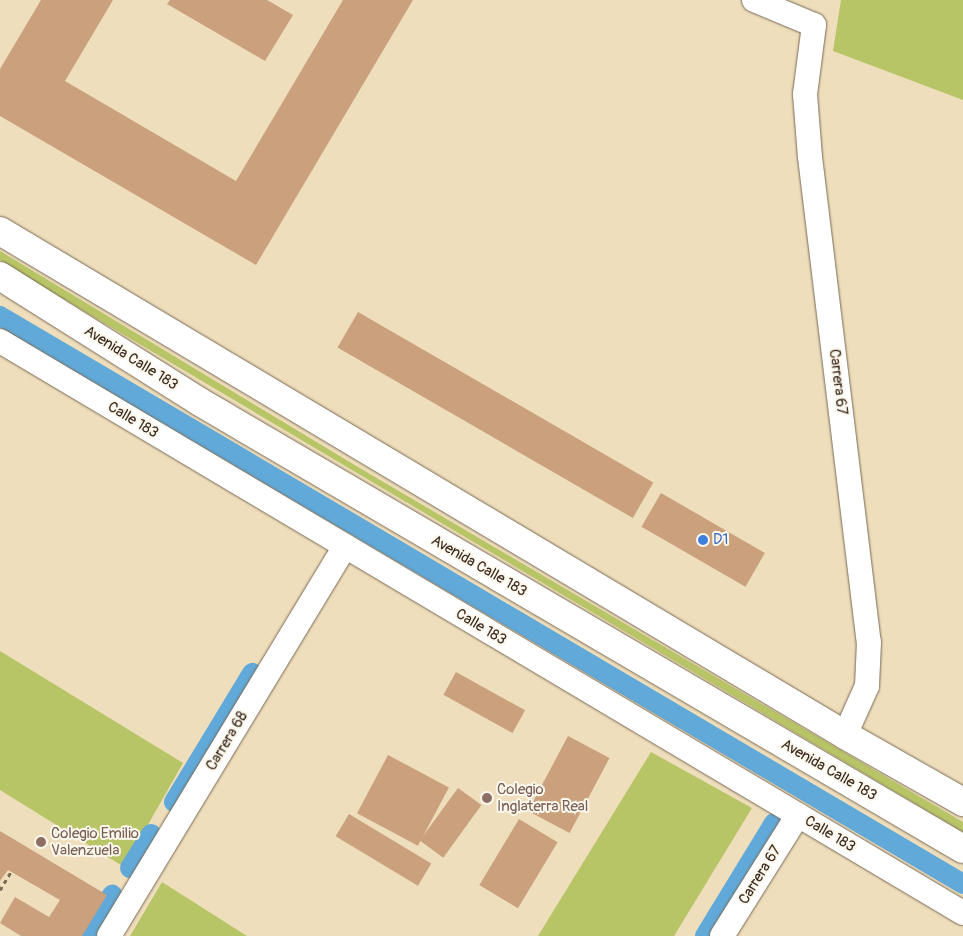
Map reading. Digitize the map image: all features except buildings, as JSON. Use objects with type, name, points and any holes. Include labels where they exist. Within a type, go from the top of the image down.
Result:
[{"type":"main road","points":[[0,231],[845,735],[963,802]]},
{"type":"main road","name":"Avenida Calle 183","points":[[0,276],[200,402],[963,849]]},
{"type":"street","name":"Carrera 67","points":[[754,0],[814,25],[806,94],[810,157],[870,642],[867,686],[845,735]]},
{"type":"street","name":"Calle 183","points":[[0,341],[963,913]]},
{"type":"street","name":"Carrera 68","points":[[109,936],[345,546]]},
{"type":"street","name":"Carrera 67","points":[[722,936],[798,815]]},
{"type":"path","points":[[0,890],[11,872]]},
{"type":"green space","points":[[841,0],[963,0],[963,100],[833,51]]},
{"type":"green space","points":[[0,251],[358,467],[963,822],[963,832],[33,281],[0,260]]},
{"type":"green space","points":[[0,651],[183,763],[124,867],[0,790]]},
{"type":"green space","points":[[651,752],[752,808],[674,936],[538,936]]},
{"type":"green space","points":[[162,882],[247,936],[130,936]]},
{"type":"waterway","points":[[0,316],[963,884]]},
{"type":"waterway","points":[[174,802],[252,673]]},
{"type":"waterway","points":[[705,936],[774,823]]},
{"type":"waterway","points":[[130,868],[151,834]]},
{"type":"waterway","points":[[88,936],[112,895]]},
{"type":"place","name":"D1","points":[[703,540]]},
{"type":"place","name":"Colegio Inglaterra Real","points":[[487,798]]},
{"type":"place","name":"Colegio Emilio Valenzuela","points":[[41,842]]}]
